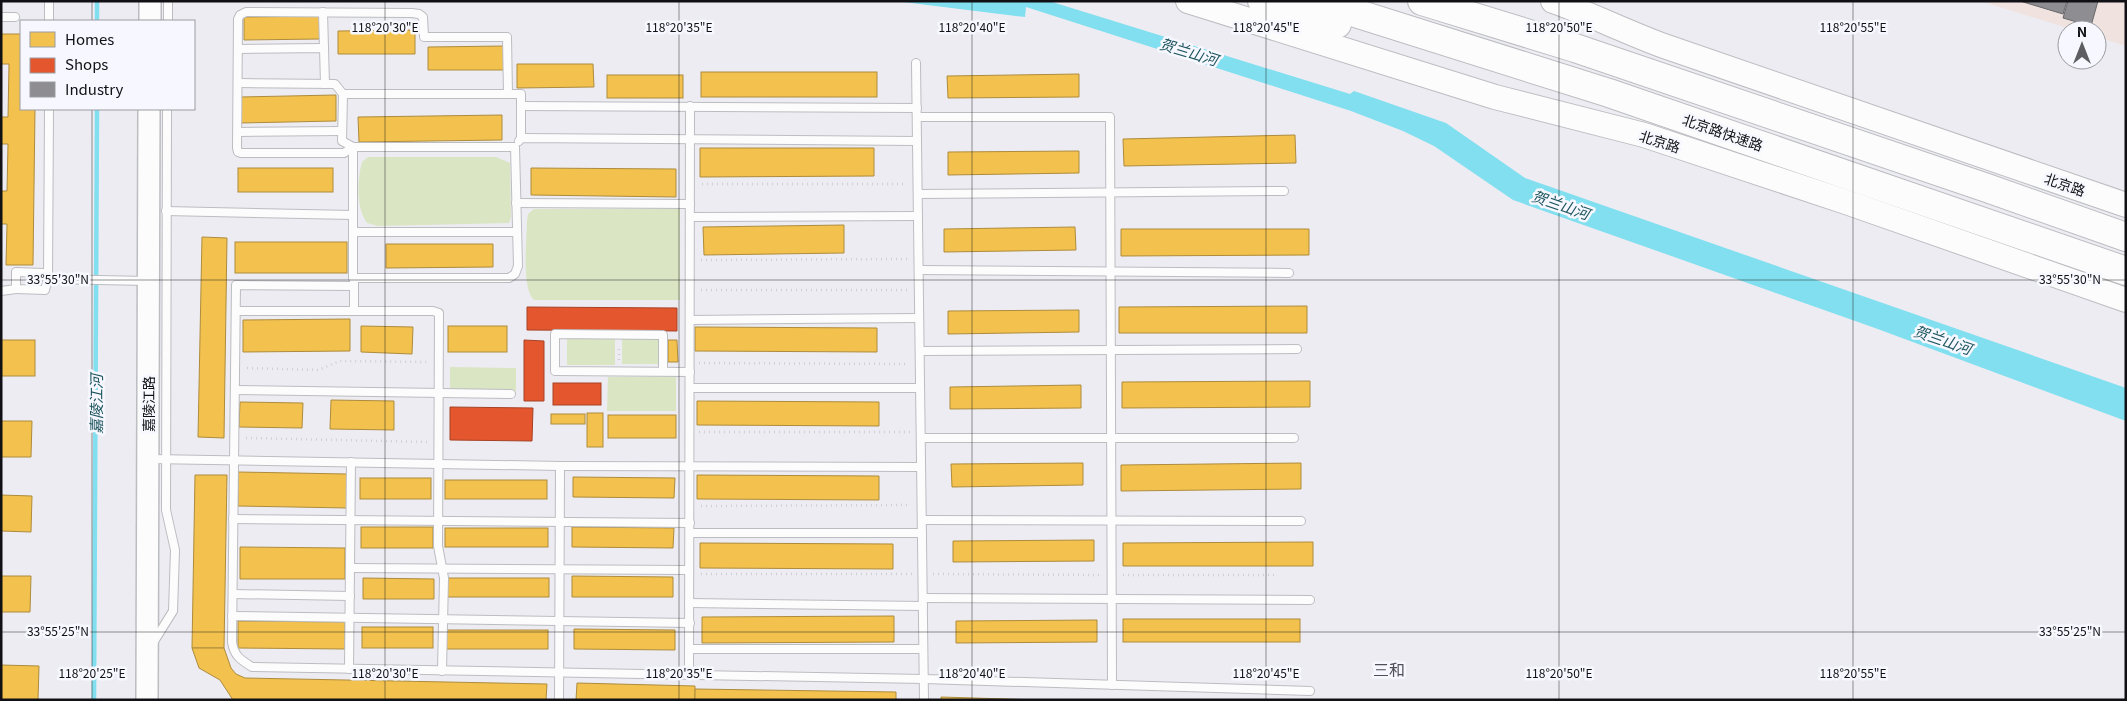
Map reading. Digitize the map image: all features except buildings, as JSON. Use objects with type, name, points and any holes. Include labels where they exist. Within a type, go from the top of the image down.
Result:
[{"type":"highway","points":[[1262,1],[1485,68],[1609,93]]},
{"type":"highway","name":"北京路快速路","points":[[1316,1],[1609,93],[2126,271]]},
{"type":"highway","points":[[1422,1],[1575,48],[1695,91],[1987,188],[2126,237]]},
{"type":"highway","points":[[1482,1],[1522,14],[1581,38],[1695,91]]},
{"type":"main road","name":"北京路","points":[[1188,1],[1495,97],[1644,135],[1846,202],[2126,300]]},
{"type":"main road","name":"北京路","points":[[1552,1],[1584,12],[1612,26],[1664,46],[2126,205]]},
{"type":"street","points":[[150,1],[150,20]]},
{"type":"street","name":"嘉陵江路","points":[[146,700],[157,459],[149,281],[149,110]]},
{"type":"lane","points":[[49,1],[49,20]]},
{"type":"lane","points":[[168,1],[168,20]]},
{"type":"lane","points":[[353,147],[344,153],[238,152],[238,19],[240,15],[246,12],[419,14],[423,17],[424,37],[507,37],[508,94]]},
{"type":"lane","points":[[323,12],[325,84]]},
{"type":"lane","points":[[1,17],[15,16]]},
{"type":"lane","points":[[238,49],[324,48]]},
{"type":"lane","points":[[916,63],[924,700]]},
{"type":"lane","points":[[238,83],[335,84],[343,94],[342,141],[353,147],[515,147]]},
{"type":"lane","points":[[343,94],[521,94],[521,138],[515,147],[518,266],[515,274],[509,278],[236,285],[232,616],[233,651],[238,659],[252,667],[924,679],[1310,690]]},
{"type":"lane","points":[[521,106],[917,108]]},
{"type":"lane","points":[[689,675],[690,106]]},
{"type":"lane","points":[[1,291],[16,289],[45,290],[48,279],[49,110]]},
{"type":"lane","points":[[167,110],[166,211],[157,459],[560,466],[921,468]]},
{"type":"lane","points":[[917,117],[1110,117],[1112,685]]},
{"type":"lane","points":[[238,132],[342,131]]},
{"type":"lane","points":[[521,138],[917,141]]},
{"type":"lane","points":[[353,147],[354,311]]},
{"type":"lane","points":[[918,194],[1284,192]]},
{"type":"lane","points":[[516,203],[690,204]]},
{"type":"lane","points":[[166,211],[353,215]]},
{"type":"lane","points":[[690,216],[918,216]]},
{"type":"lane","points":[[353,232],[517,232]]},
{"type":"lane","points":[[919,270],[1290,273]]},
{"type":"lane","points":[[16,289],[16,272],[43,273],[48,279],[62,280],[149,281]]},
{"type":"lane","points":[[236,311],[433,311],[438,313],[437,464],[438,546],[442,569],[442,670]]},
{"type":"lane","points":[[690,320],[920,318]]},
{"type":"lane","points":[[663,372],[663,335],[555,334],[555,371],[619,372],[663,372],[690,372]]},
{"type":"lane","points":[[920,351],[1297,349]]},
{"type":"lane","points":[[690,388],[920,388]]},
{"type":"lane","points":[[235,390],[511,394]]},
{"type":"lane","points":[[921,435],[1294,438]]},
{"type":"lane","points":[[349,669],[351,462]]},
{"type":"lane","points":[[559,700],[560,466]]},
{"type":"lane","points":[[233,520],[690,523]]},
{"type":"lane","points":[[922,520],[1301,521]]},
{"type":"lane","points":[[690,533],[922,533]]},
{"type":"lane","points":[[350,568],[689,572]]},
{"type":"lane","points":[[232,594],[350,596]]},
{"type":"lane","points":[[689,603],[923,602],[1111,598],[1310,600]]},
{"type":"lane","points":[[232,616],[690,623]]},
{"type":"lane","points":[[689,649],[924,649]]},
{"type":"path","points":[[690,184],[918,184]]},
{"type":"path","points":[[690,260],[919,259]]},
{"type":"path","points":[[690,290],[919,290]]},
{"type":"path","points":[[619,334],[619,372]]},
{"type":"path","points":[[235,368],[318,370],[340,361],[438,362]]},
{"type":"path","points":[[690,363],[920,364]]},
{"type":"path","points":[[690,432],[921,435]]},
{"type":"path","points":[[234,438],[438,442]]},
{"type":"path","points":[[690,506],[922,504]]},
{"type":"path","points":[[689,572],[1274,575]]},
{"type":"shaded area","points":[[1980,1],[2126,1],[2126,46],[2107,40],[2107,20],[2057,20],[2057,25]]},
{"type":"green space","points":[[368,157],[496,157],[510,163],[511,217],[509,223],[378,226],[367,223],[363,217],[359,202],[358,185],[362,162]]},
{"type":"green space","points":[[534,209],[680,209],[680,300],[534,300],[527,285],[526,263],[528,214]]},
{"type":"green space","points":[[567,337],[615,337],[615,365],[567,365]]},
{"type":"green space","points":[[622,338],[659,338],[659,364],[622,364]]},
{"type":"green space","points":[[450,367],[516,368],[516,391],[450,390]]},
{"type":"green space","points":[[608,377],[676,377],[676,411],[607,411]]},
{"type":"water","name":"贺兰山河","points":[[895,1],[1049,1],[1350,94],[1354,91],[1446,123],[1525,178],[2126,388],[2126,421],[1875,328],[1513,200],[1434,146],[1403,131],[1351,111],[1026,7],[1025,17]]},
{"type":"waterway","name":"嘉陵江河","points":[[97,1],[97,20]]},
{"type":"waterway","name":"嘉陵江河","points":[[94,700],[97,110]]},
{"type":"district","name":"三和","points":[[1389,669]]}]
